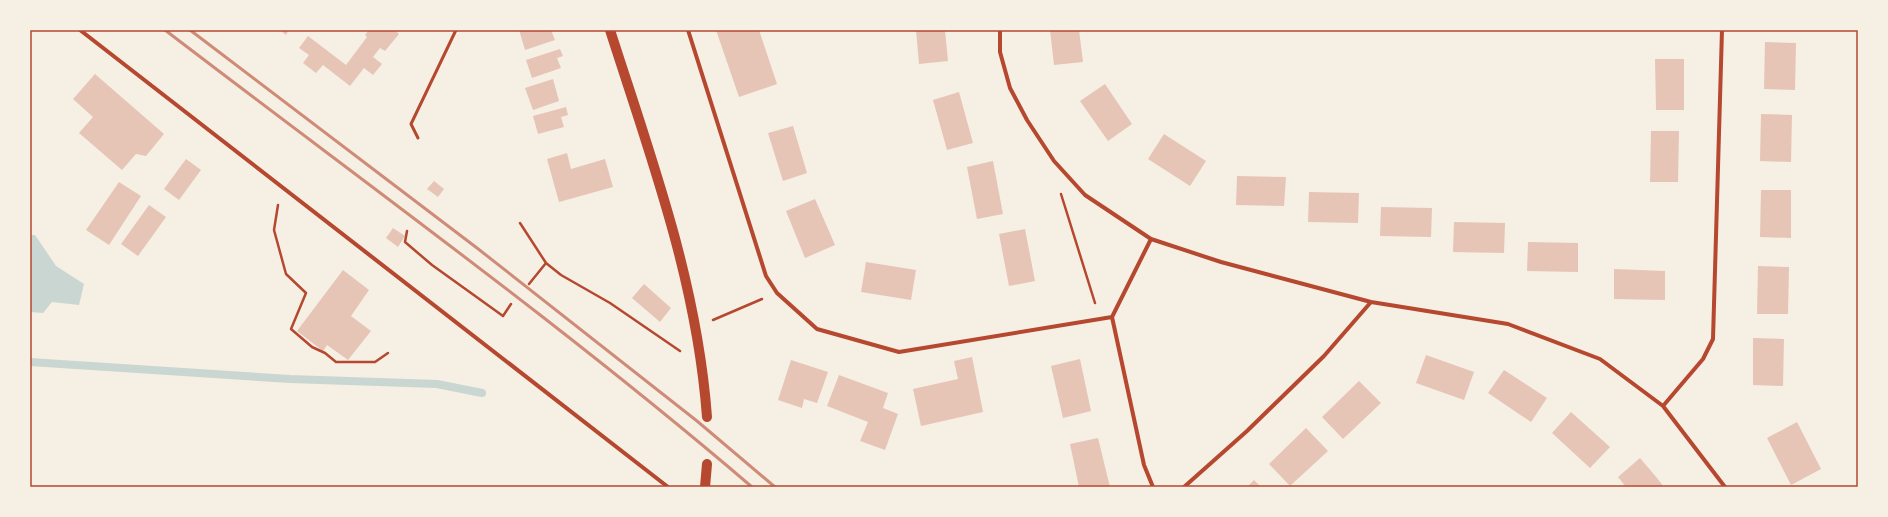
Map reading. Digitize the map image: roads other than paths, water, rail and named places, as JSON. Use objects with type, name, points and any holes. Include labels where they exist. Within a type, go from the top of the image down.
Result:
[{"type":"main road","points":[[610,30],[662,193],[680,256],[696,327],[702,366],[707,417]]},
{"type":"main road","points":[[705,487],[707,464]]},
{"type":"street","points":[[80,30],[668,487]]},
{"type":"street","points":[[688,30],[766,276],[777,293],[817,329],[899,352],[1112,317]]},
{"type":"street","points":[[1000,30],[1000,52],[1010,88],[1027,120],[1054,161],[1085,195],[1151,239],[1221,262],[1371,302],[1508,324],[1600,359],[1663,406],[1725,487]]},
{"type":"street","points":[[1663,406],[1703,359],[1713,339],[1722,30]]},
{"type":"street","points":[[1151,239],[1112,317],[1144,465],[1153,487]]},
{"type":"street","points":[[1184,487],[1247,431],[1324,356],[1371,302]]},
{"type":"lane","points":[[418,138],[411,124],[456,30]]},
{"type":"waterway","points":[[30,362],[290,379],[437,384],[482,393]]},
{"type":"railway","points":[[165,30],[536,311],[681,427],[752,487]]},
{"type":"railway","points":[[190,30],[477,248],[697,421],[775,487]]}]
